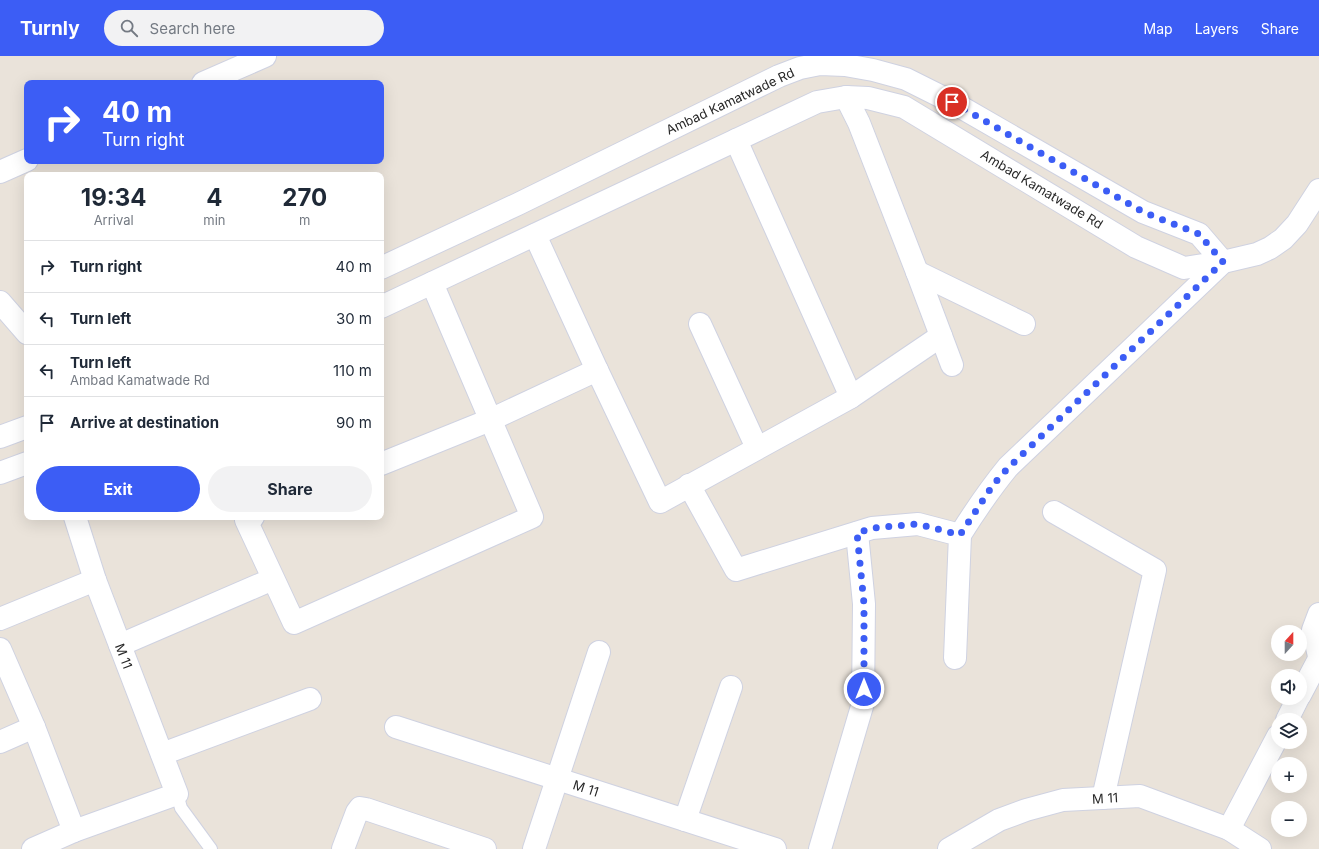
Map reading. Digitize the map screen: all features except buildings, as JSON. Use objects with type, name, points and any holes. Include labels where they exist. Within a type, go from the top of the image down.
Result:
[{"type":"street","points":[[210,80],[265,56]]},
{"type":"street","points":[[816,60],[846,96],[917,272],[952,366]]},
{"type":"street","name":"Ambad Kamatwade Rd","points":[[384,267],[518,204],[779,76],[816,60],[873,70],[906,79],[952,102],[1143,212],[1199,234],[1223,262]]},
{"type":"street","points":[[916,113],[928,90]]},
{"type":"street","name":"Ambad Kamatwade Rd","points":[[384,306],[817,102],[846,96],[868,98],[904,106],[1136,247],[1184,268],[1223,262],[1257,254],[1270,248],[1283,239],[1298,224],[1319,190]]},
{"type":"street","points":[[736,140],[851,397]]},
{"type":"street","points":[[0,172],[24,161]]},
{"type":"street","points":[[535,235],[660,502],[851,397],[941,336]]},
{"type":"street","points":[[954,658],[960,535],[993,485],[1008,468],[1223,262]]},
{"type":"street","points":[[917,272],[1024,324]]},
{"type":"street","points":[[246,520],[294,624],[532,517],[432,283]]},
{"type":"street","points":[[0,302],[24,330]]},
{"type":"street","points":[[700,324],[757,448]]},
{"type":"street","points":[[384,463],[490,420],[597,370]]},
{"type":"street","points":[[0,437],[24,428]]},
{"type":"street","points":[[0,473],[24,464]]},
{"type":"street","points":[[689,485],[736,570],[872,528],[918,524],[960,535]]},
{"type":"street","points":[[1054,512],[1155,570],[1103,798]]},
{"type":"street","name":"M 11","points":[[76,520],[95,580],[176,794]]},
{"type":"street","points":[[820,849],[863,703],[864,604],[857,533]]},
{"type":"street","points":[[120,646],[273,579]]},
{"type":"street","points":[[0,619],[95,580]]},
{"type":"street","points":[[1307,681],[1319,657],[1312,630],[1319,614]]},
{"type":"street","points":[[0,649],[34,728],[74,831]]},
{"type":"street","points":[[534,849],[599,652]]},
{"type":"street","points":[[685,820],[731,687]]},
{"type":"street","points":[[162,754],[310,699]]},
{"type":"street","name":"M 11","points":[[396,727],[775,849]]},
{"type":"street","points":[[0,742],[34,728]]},
{"type":"street","points":[[1229,829],[1271,749]]},
{"type":"street","points":[[33,849],[74,831],[176,794]]},
{"type":"street","name":"M 11","points":[[949,849],[999,820],[1026,810],[1063,800],[1140,796],[1229,829],[1260,849]]},
{"type":"street","points":[[343,849],[357,812],[360,808],[485,849]]},
{"type":"lane","points":[[176,794],[181,808],[211,849]]},
{"type":"route","points":[[864,689],[864,604],[857,533],[872,528],[918,524],[960,535],[993,485],[1008,468],[1223,262],[1199,234],[1143,212],[952,102]]}]
